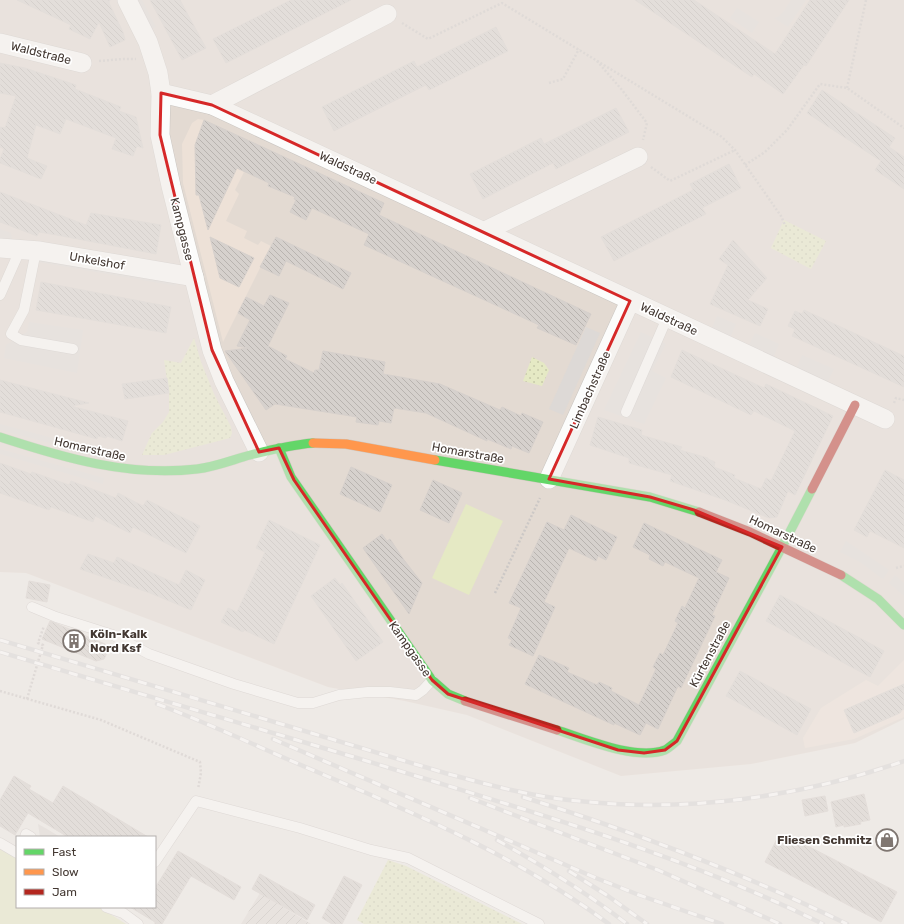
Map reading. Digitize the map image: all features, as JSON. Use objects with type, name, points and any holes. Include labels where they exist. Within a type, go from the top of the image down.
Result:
[{"type":"street","name":"Kampgasse","points":[[127,0],[148,42],[158,73],[161,93],[160,135],[171,186],[212,350],[218,367],[259,452]]},
{"type":"street","points":[[212,105],[387,14]]},
{"type":"street","name":"Waldstraße","points":[[0,43],[82,63]]},
{"type":"street","name":"Waldstraße","points":[[161,93],[212,105],[886,419]]},
{"type":"street","points":[[485,231],[638,157]]},
{"type":"street","name":"Unkelshof","points":[[0,248],[28,250],[194,277]]},
{"type":"street","name":"Limbachstraße","points":[[549,479],[630,301]]},
{"type":"street","points":[[782,547],[855,405]]},
{"type":"street","name":"Homarstraße","points":[[0,438],[98,465],[126,470],[167,471],[197,469],[259,452],[309,443],[325,442],[346,444],[650,497],[694,510],[738,527],[810,559],[865,588],[896,615],[904,625]]},
{"type":"street","name":"Kampgasse","points":[[279,448],[291,477],[432,680],[448,694],[462,700],[618,750],[644,753]]},
{"type":"street","name":"Kürtenstraße","points":[[644,753],[665,750],[677,741],[782,547]]},
{"type":"lane","points":[[0,295],[28,250]]},
{"type":"lane","points":[[28,250],[24,310],[11,334],[21,340],[73,349]]},
{"type":"lane","points":[[626,412],[667,318]]},
{"type":"lane","points":[[32,607],[48,614],[113,635],[149,654],[234,684],[298,703],[313,703],[339,695],[368,692],[390,692],[416,695],[432,680]]},
{"type":"lane","points":[[156,861],[196,801],[300,828],[371,850],[408,858],[539,924]]},
{"type":"lane","points":[[0,843],[16,851]]},
{"type":"lane","points":[[112,908],[124,910],[138,924]]},
{"type":"path","points":[[498,0],[722,137],[735,150],[781,216],[785,225]]},
{"type":"path","points":[[847,88],[866,0]]},
{"type":"path","points":[[387,14],[428,39],[502,3]]},
{"type":"path","points":[[550,83],[563,79],[579,49]]},
{"type":"path","points":[[82,63],[137,59]]},
{"type":"path","points":[[595,59],[622,90],[647,123],[638,157],[670,181],[735,150]]},
{"type":"path","points":[[745,165],[765,152],[787,130],[820,84],[847,88],[904,128]]},
{"type":"path","points":[[495,593],[549,479]]},
{"type":"path","points":[[896,568],[904,566]]},
{"type":"path","points":[[27,699],[43,644],[38,643],[48,614]]},
{"type":"path","points":[[0,691],[101,720],[200,762],[201,773],[196,801]]},
{"type":"highlighted area","points":[[161,93],[212,105],[630,301],[549,479],[650,497],[694,510],[782,547],[677,741],[665,750],[644,753],[618,750],[448,694],[432,680],[294,480],[279,448],[259,452],[212,350],[160,135]]},
{"type":"shaded area","points":[[0,0],[904,0],[904,719],[855,743],[751,764],[621,776],[467,715],[405,701],[328,687],[26,573],[0,572]]},
{"type":"shaded area","points":[[137,0],[142,0],[156,27],[151,29]]},
{"type":"shaded area","points":[[791,0],[806,0],[788,27],[774,18],[778,17],[784,11]]},
{"type":"shaded area","points":[[737,8],[759,22],[752,33],[730,18]]},
{"type":"shaded area","points":[[198,119],[204,120],[244,139],[231,166],[244,172],[235,190],[239,194],[226,221],[247,231],[244,238],[258,245],[261,241],[271,246],[223,342],[183,183],[182,144],[192,123]]},
{"type":"shaded area","points":[[0,229],[11,233],[13,245],[0,242]]},
{"type":"shaded area","points":[[39,257],[177,281],[176,286],[38,262]]},
{"type":"shaded area","points":[[717,316],[736,324],[730,338],[711,330]]},
{"type":"shaded area","points":[[29,322],[83,330],[77,373],[4,358],[6,345],[27,332]]},
{"type":"shaded area","points":[[586,327],[600,333],[563,415],[549,409]]},
{"type":"shaded area","points":[[641,332],[666,344],[652,371],[666,378],[644,424],[604,410]]},
{"type":"shaded area","points":[[755,333],[779,344],[773,358],[748,347]]},
{"type":"shaded area","points":[[802,355],[834,369],[827,383],[796,369]]},
{"type":"shaded area","points":[[0,424],[101,451],[100,456],[0,430]]},
{"type":"shaded area","points":[[0,449],[104,478],[103,484],[0,454]]},
{"type":"shaded area","points":[[846,541],[889,570],[883,579],[860,562],[840,552]]},
{"type":"shaded area","points":[[895,575],[904,583],[904,596],[889,583]]},
{"type":"shaded area","points":[[904,660],[904,717],[854,739],[805,748],[803,738],[821,708],[866,680],[878,686]]},
{"type":"shaded area","points":[[38,824],[58,836],[40,836]]},
{"type":"shaded area","points":[[260,893],[311,924],[241,924]]},
{"type":"green space","points":[[784,220],[826,241],[811,269],[771,248]]},
{"type":"green space","points":[[194,338],[201,362],[214,394],[231,427],[232,433],[230,438],[164,455],[142,455],[152,433],[163,422],[169,412],[169,393],[164,360],[181,363]]},
{"type":"green space","points":[[532,357],[544,363],[549,370],[542,386],[523,381]]},
{"type":"green space","points":[[466,504],[503,521],[469,595],[432,578]]},
{"type":"green space","points":[[0,848],[16,857],[16,908],[101,908],[126,924],[0,924]]},
{"type":"green space","points":[[388,860],[406,866],[522,924],[364,924],[357,920]]},
{"type":"building","points":[[17,0],[110,0],[109,3],[123,32],[125,40],[110,47],[99,22],[90,39],[69,29],[71,25]]},
{"type":"building","points":[[150,0],[180,0],[206,48],[182,60]]},
{"type":"building","points":[[291,0],[351,0],[226,63],[213,39]]},
{"type":"building","points":[[635,0],[694,0],[775,54],[810,0],[849,0],[806,66],[804,65],[783,94],[754,74],[752,77]]},
{"type":"building","points":[[496,27],[508,51],[429,90],[426,85],[334,131],[322,107],[414,61],[417,67]]},
{"type":"building","points":[[0,63],[25,68],[76,85],[75,89],[121,107],[119,111],[136,117],[143,148],[137,146],[133,156],[112,149],[116,138],[66,119],[60,134],[36,125],[27,158],[47,166],[41,179],[0,163],[4,149],[0,147],[0,127],[5,128],[16,96],[0,93]]},
{"type":"building","points":[[822,90],[895,138],[889,147],[904,157],[904,189],[875,170],[881,161],[807,113]]},
{"type":"building","points":[[616,108],[629,132],[556,169],[553,163],[483,199],[470,174],[541,138],[544,144]]},
{"type":"building","points":[[204,120],[384,203],[379,215],[591,314],[576,345],[537,328],[539,325],[364,245],[369,234],[312,208],[306,220],[290,212],[296,200],[294,199],[295,197],[268,186],[269,183],[237,168],[208,230],[199,195],[196,195],[195,145]]},
{"type":"building","points":[[729,164],[741,188],[702,208],[706,214],[614,261],[601,237],[693,190],[690,184]]},
{"type":"building","points":[[0,192],[86,225],[91,213],[161,225],[156,254],[39,232],[37,236],[0,222]]},
{"type":"building","points":[[210,237],[254,258],[239,287],[220,278]]},
{"type":"building","points":[[276,237],[351,273],[343,289],[286,261],[279,276],[260,267]]},
{"type":"building","points":[[733,240],[767,278],[748,300],[768,309],[760,326],[710,304],[728,265],[719,259]]},
{"type":"building","points":[[41,282],[171,307],[166,333],[36,310]]},
{"type":"building","points":[[270,295],[289,303],[268,346],[287,356],[285,359],[314,373],[315,370],[319,370],[323,351],[385,362],[383,374],[440,384],[500,410],[502,407],[521,416],[522,413],[543,422],[529,453],[512,446],[511,449],[487,439],[487,441],[426,413],[394,408],[391,423],[379,421],[378,425],[356,422],[357,417],[275,404],[266,410],[225,351],[249,348],[237,346],[250,320],[238,313],[246,297],[264,306]]},
{"type":"building","points":[[804,310],[904,356],[904,387],[792,336],[795,329],[788,326],[795,311],[802,314]]},
{"type":"building","points":[[682,350],[764,388],[766,384],[833,416],[795,495],[788,491],[777,517],[769,518],[725,500],[670,481],[672,475],[629,463],[629,458],[590,445],[598,417],[642,430],[641,435],[682,447],[680,450],[708,458],[715,462],[714,467],[735,475],[734,478],[761,489],[766,478],[771,481],[795,431],[754,411],[751,415],[671,377]]},
{"type":"building","points":[[167,378],[169,393],[125,399],[122,384]]},
{"type":"building","points":[[0,380],[89,403],[71,406],[128,421],[122,441],[107,436],[106,438],[98,436],[97,439],[0,412]]},
{"type":"building","points":[[0,463],[69,485],[71,481],[116,498],[118,493],[143,506],[147,500],[200,526],[186,553],[133,527],[130,533],[95,516],[93,522],[51,507],[49,510],[0,493]]},
{"type":"building","points":[[351,467],[392,485],[380,512],[340,494]]},
{"type":"building","points":[[885,470],[904,480],[904,548],[870,531],[867,537],[854,530]]},
{"type":"building","points":[[433,480],[462,493],[449,523],[420,510]]},
{"type":"building","points":[[571,515],[617,537],[606,560],[598,556],[596,561],[569,548],[544,602],[555,607],[533,656],[509,645],[512,640],[508,638],[521,608],[509,603],[547,522],[564,530]]},
{"type":"building","points":[[269,520],[320,545],[274,644],[244,630],[243,632],[221,622],[228,608],[237,612],[265,552],[256,548]]},
{"type":"building","points":[[644,523],[722,560],[716,572],[729,578],[712,615],[715,616],[681,688],[678,686],[658,729],[646,723],[640,735],[614,723],[614,725],[525,684],[539,655],[569,668],[567,672],[597,685],[599,682],[612,688],[611,691],[639,705],[656,669],[653,667],[660,653],[663,655],[678,623],[675,621],[682,606],[685,608],[699,578],[665,562],[663,566],[649,559],[650,555],[633,547]]},
{"type":"building","points":[[382,534],[387,541],[390,539],[422,583],[409,614],[363,548]]},
{"type":"building","points":[[88,554],[114,563],[117,557],[179,585],[186,570],[205,580],[191,610],[150,593],[80,569]]},
{"type":"building","points":[[335,578],[340,585],[342,583],[383,642],[356,661],[311,596]]},
{"type":"building","points":[[29,581],[50,585],[47,602],[26,598]]},
{"type":"building","points":[[780,595],[884,651],[870,677],[766,621]]},
{"type":"building","name":"Köln-Kalk Nord Ksf","points":[[50,621],[105,644],[108,651],[104,659],[96,661],[42,639]]},
{"type":"building","points":[[740,671],[811,709],[797,735],[726,696]]},
{"type":"building","points":[[904,684],[904,709],[900,713],[854,733],[844,710]]},
{"type":"building","points":[[14,776],[31,786],[29,789],[53,803],[63,786],[146,836],[66,836],[28,813],[15,835],[0,826],[0,800]]},
{"type":"building","points":[[864,794],[870,820],[860,822],[861,824],[836,827],[831,802]]},
{"type":"building","points":[[825,796],[828,811],[805,816],[802,800]]},
{"type":"building","points":[[778,837],[795,845],[798,841],[897,892],[881,922],[765,862]]},
{"type":"building","points":[[178,851],[241,887],[234,900],[191,876],[162,924],[155,924],[155,922],[132,908],[156,908],[156,886]]},
{"type":"building","points":[[260,874],[315,905],[307,920],[252,889]]},
{"type":"building","points":[[344,876],[362,885],[342,924],[332,924],[322,918]]},
{"type":"railway","points":[[0,640],[445,773],[545,797],[620,804],[661,805],[743,799],[784,793],[825,784],[865,774],[904,761]]},
{"type":"railway","points":[[0,652],[384,766],[585,829],[682,863],[777,902],[823,924]]},
{"type":"railway","points":[[157,704],[219,729],[470,840],[541,879],[609,924]]},
{"type":"railway","points":[[273,739],[596,878],[639,895],[722,924]]},
{"type":"railway","points":[[523,797],[606,824],[688,854],[808,905],[847,924]]},
{"type":"railway","points":[[470,798],[658,870],[780,924]]},
{"type":"railway","points":[[497,840],[564,880],[627,924]]},
{"type":"railway","points":[[569,871],[608,896],[647,924]]},
{"type":"traffic: fast","points":[[0,437],[48,452],[97,464],[122,468],[172,471],[204,468],[265,451],[313,443]]},
{"type":"traffic: fast","points":[[279,448],[291,477],[432,680],[448,694],[465,701]]},
{"type":"traffic: fast","points":[[435,460],[650,497],[699,512]]},
{"type":"traffic: fast","points":[[557,730],[611,748],[640,753],[653,753],[665,750],[677,741],[812,489]]},
{"type":"traffic: fast","points":[[841,575],[878,599],[904,625]]},
{"type":"traffic: slow","points":[[313,443],[346,444],[435,460]]},
{"type":"traffic: jam","points":[[812,489],[855,405]]},
{"type":"traffic: jam","points":[[699,512],[750,532],[841,575]]},
{"type":"traffic: jam","points":[[465,701],[557,730]]},
{"type":"place","name":"Köln-Kalk Nord Ksf","points":[[74,641]]},
{"type":"place","name":"Fliesen Schmitz","points":[[887,840]]}]
